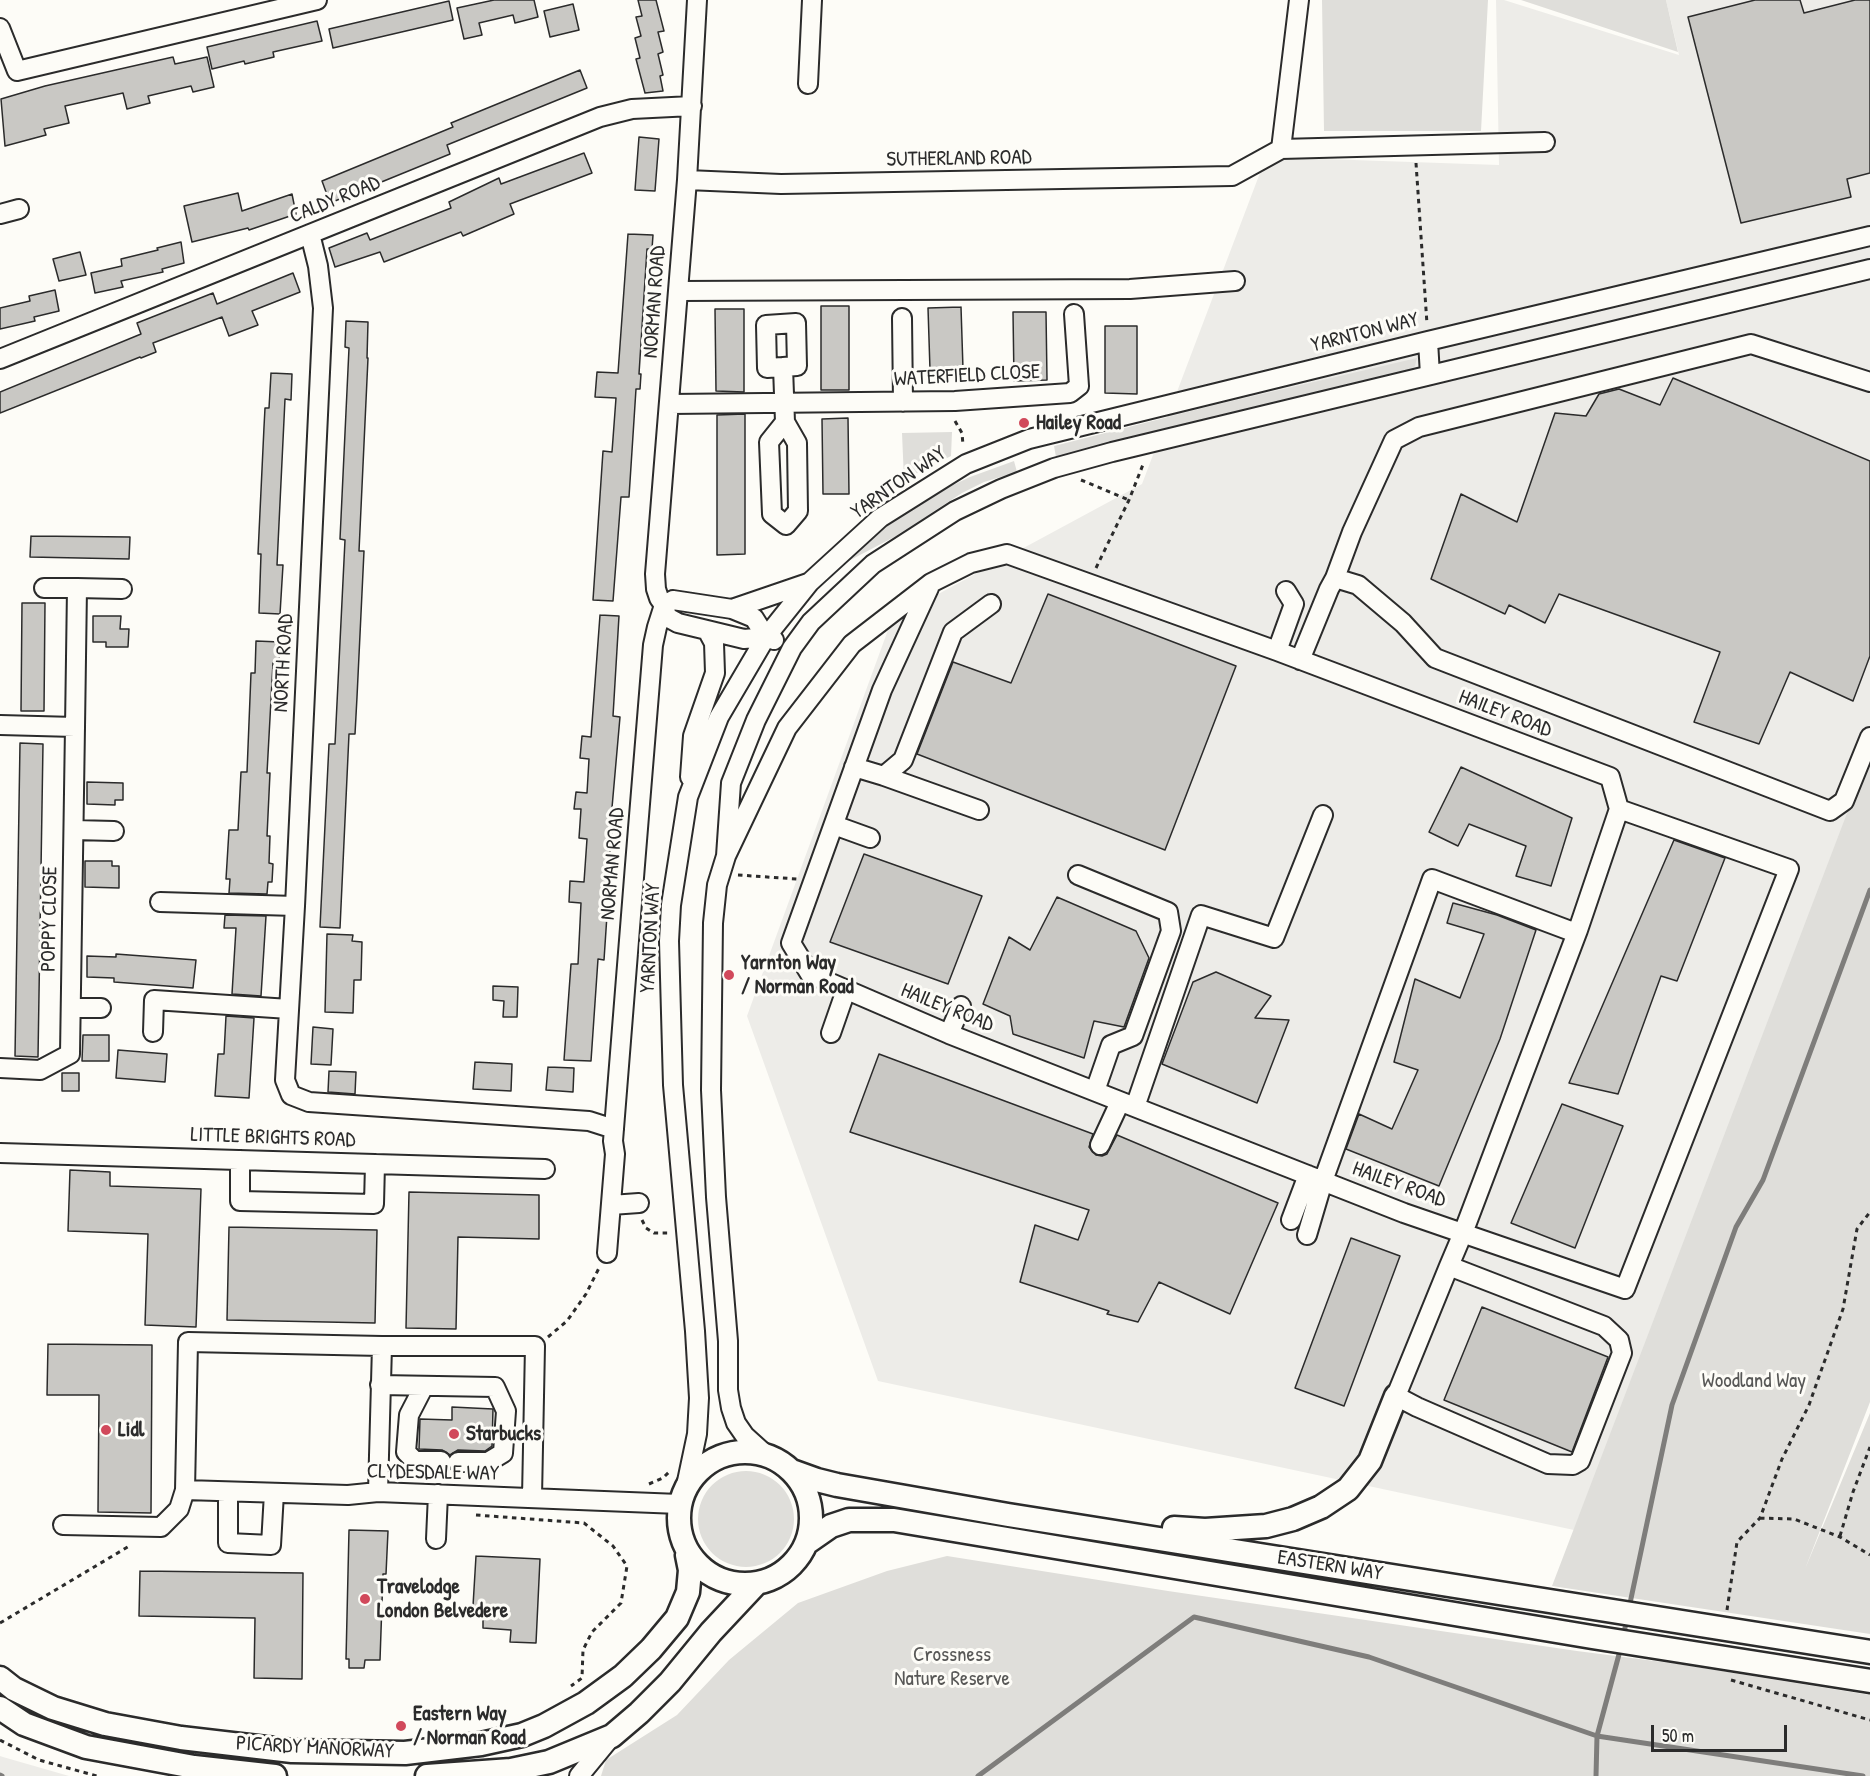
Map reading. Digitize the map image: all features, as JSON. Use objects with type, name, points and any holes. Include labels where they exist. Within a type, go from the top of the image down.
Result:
[{"type":"main road","points":[[1008,1515],[1205,1530],[1266,1526],[1293,1519],[1321,1507],[1348,1489],[1370,1461],[1396,1396]]},
{"type":"main road","points":[[743,1451],[766,1455],[792,1471],[802,1484],[809,1500],[811,1517],[808,1542],[799,1558],[773,1579],[756,1584],[734,1584],[718,1580],[699,1568],[687,1555],[678,1525],[682,1495],[700,1468],[720,1456],[743,1451]]},
{"type":"main road","name":"EASTERN WAY","points":[[792,1471],[837,1485],[1008,1515],[1870,1652]]},
{"type":"main road","name":"EASTERN WAY","points":[[808,1542],[831,1526],[849,1520],[894,1520],[1870,1681]]},
{"type":"main road","name":"PICARDY MANORWAY","points":[[0,1678],[14,1689],[53,1708],[105,1724],[181,1738],[292,1752],[405,1753],[482,1744],[522,1735],[544,1726],[586,1703],[623,1676],[651,1649],[677,1618],[688,1592],[690,1570],[687,1555]]},
{"type":"main road","points":[[427,1776],[477,1775],[549,1762],[612,1736],[670,1682],[711,1632],[756,1584]]},
{"type":"main road","name":"PICARDY MANORWAY","points":[[0,1708],[24,1724],[86,1747],[195,1767],[275,1776]]},
{"type":"street","points":[[0,28],[9,73],[317,0]]},
{"type":"street","name":"NORMAN ROAD","points":[[697,0],[679,291],[655,574],[659,598],[664,605],[667,617],[678,623],[744,639],[766,637],[792,648]]},
{"type":"street","points":[[808,84],[812,0]]},
{"type":"street","points":[[1299,0],[1281,149],[1545,142]]},
{"type":"street","name":"CALDY ROAD","points":[[2,363],[310,234],[600,117],[632,109],[692,106]]},
{"type":"street","name":"SUTHERLAND ROAD","points":[[687,180],[781,184],[1232,176],[1281,149]]},
{"type":"street","points":[[0,214],[19,209]]},
{"type":"street","name":"NORTH ROAD","points":[[310,234],[318,266],[322,308],[285,1080],[291,1095],[309,1102],[589,1121],[614,1135]]},
{"type":"street","name":"YARNTON WAY","points":[[682,1495],[696,1434],[699,1398],[673,1085],[669,941],[671,905],[688,797],[719,717],[766,637],[810,582],[880,518],[966,464],[1029,439],[1870,236]]},
{"type":"street","points":[[766,1455],[745,1436],[736,1423],[728,1390],[727,1331],[716,1197],[711,1090],[713,923],[717,885],[726,856],[731,783],[756,720],[792,648],[811,622],[873,564],[955,511],[1001,489],[1054,468],[1112,452],[1870,269]]},
{"type":"street","points":[[679,291],[1130,289],[1235,281]]},
{"type":"street","name":"WATERFIELD CLOSE","points":[[670,404],[956,401],[1070,393],[1079,386],[1074,315]]},
{"type":"street","points":[[902,318],[903,402]]},
{"type":"street","points":[[1428,341],[1430,375]]},
{"type":"street","points":[[1300,660],[1352,532],[1394,440],[1419,427],[1751,344],[1870,382]]},
{"type":"street","points":[[783,367],[785,422]]},
{"type":"street","name":"HAILEY ROAD","points":[[726,856],[788,728],[852,644],[931,583],[971,563],[1007,554],[1276,651],[1610,777],[1619,808],[1576,933],[1463,1233],[1396,1396]]},
{"type":"street","points":[[1335,578],[1358,585],[1403,623],[1435,658],[1830,811],[1844,801],[1870,737]]},
{"type":"street","name":"NORMAN ROAD","points":[[732,609],[810,582]]},
{"type":"street","name":"HAILEY ROAD","points":[[931,583],[882,690],[791,943],[810,974],[949,1034],[1404,1213],[1463,1233]]},
{"type":"street","points":[[44,588],[122,589]]},
{"type":"street","name":"POPPY CLOSE","points":[[0,1068],[40,1070],[70,1054],[77,588]]},
{"type":"street","points":[[1276,651],[1294,604],[1286,591]]},
{"type":"street","name":"NORMAN ROAD","points":[[607,1253],[615,1154],[614,1135],[653,645],[664,605],[673,600],[732,609],[754,618],[766,637]]},
{"type":"street","points":[[884,776],[903,760],[953,632],[991,604]]},
{"type":"street","points":[[688,797],[693,736],[715,673],[714,643],[707,630]]},
{"type":"street","points":[[0,725],[75,727]]},
{"type":"street","points":[[854,767],[979,810]]},
{"type":"street","points":[[1463,1233],[1625,1289],[1789,868],[1619,808]]},
{"type":"street","points":[[1100,1145],[1128,1104],[1201,915],[1274,939],[1323,815]]},
{"type":"street","points":[[834,825],[870,838]]},
{"type":"street","points":[[74,830],[114,831]]},
{"type":"street","points":[[1078,875],[1168,912],[1171,931],[1133,1036],[1111,1044],[1095,1091]]},
{"type":"street","points":[[1291,1220],[1315,1178],[1432,879],[1576,933]]},
{"type":"street","points":[[160,902],[295,906]]},
{"type":"street","points":[[831,1033],[846,990]]},
{"type":"street","points":[[153,1032],[154,1000],[289,1009]]},
{"type":"street","points":[[949,1034],[961,1005]]},
{"type":"street","points":[[71,1008],[101,1008]]},
{"type":"street","name":"LITTLE BRIGHTS ROAD","points":[[0,1153],[545,1169]]},
{"type":"street","points":[[240,1160],[240,1202],[374,1204],[375,1164]]},
{"type":"street","points":[[1307,1235],[1315,1178]]},
{"type":"street","points":[[611,1204],[636,1203]]},
{"type":"street","points":[[1396,1396],[1548,1464],[1573,1466],[1580,1461],[1622,1353],[1619,1340],[1604,1326],[1449,1266]]},
{"type":"street","points":[[63,1524],[161,1527],[179,1509],[185,1490],[188,1342],[535,1346],[531,1497]]},
{"type":"street","points":[[378,1492],[382,1346]]},
{"type":"street","points":[[380,1385],[424,1386],[495,1388],[506,1411],[503,1453],[488,1462],[415,1461],[406,1452],[409,1415],[424,1386]]},
{"type":"street","name":"CLYDESDALE WAY","points":[[185,1490],[348,1495],[378,1492],[531,1497],[682,1495]]},
{"type":"street","points":[[228,1492],[228,1543],[271,1545],[273,1493]]},
{"type":"street","points":[[436,1539],[438,1494]]},
{"type":"street","points":[[579,1776],[612,1736]]},
{"type":"path","points":[[1415,146],[1428,341]]},
{"type":"path","points":[[955,421],[962,433],[964,445],[955,449]]},
{"type":"path","points":[[1089,583],[1129,500],[1145,460]]},
{"type":"path","points":[[1074,477],[1129,500]]},
{"type":"path","points":[[733,874],[793,878],[812,884]]},
{"type":"path","points":[[636,1203],[646,1228],[654,1233],[673,1233]]},
{"type":"path","points":[[1725,1618],[1737,1542],[1761,1518],[1782,1459],[1809,1405],[1843,1309],[1857,1229],[1870,1212]]},
{"type":"path","points":[[535,1346],[567,1321],[586,1294],[607,1253]]},
{"type":"path","points":[[1840,1537],[1853,1492],[1870,1447]]},
{"type":"path","points":[[641,1483],[651,1484],[663,1478],[677,1463]]},
{"type":"path","points":[[483,1517],[584,1523],[613,1546],[627,1566],[621,1603],[592,1632],[583,1650],[582,1678],[567,1689]]},
{"type":"path","points":[[1761,1518],[1794,1519],[1840,1537],[1870,1555]]},
{"type":"path","points":[[0,1623],[131,1545]]},
{"type":"path","points":[[1724,1676],[1734,1682],[1870,1720]]},
{"type":"path","points":[[0,1740],[39,1760],[97,1776]]},
{"type":"shaded area","points":[[1496,0],[1504,0],[1679,55],[1666,0],[1870,0],[1870,782],[1574,1530],[878,1381],[747,1016],[892,619],[1142,484],[1266,157],[1499,165]]},
{"type":"shaded area","points":[[0,1756],[3,1757],[69,1776],[0,1776]]},
{"type":"green space","points":[[1322,0],[1488,0],[1481,131],[1324,131]]},
{"type":"green space","points":[[1521,0],[1666,0],[1678,52]]},
{"type":"green space","points":[[1417,358],[1415,366],[1407,372],[1056,457],[1054,446],[1215,405]]},
{"type":"green space","points":[[952,432],[951,456],[904,480],[902,433]]},
{"type":"green space","points":[[1014,461],[1017,472],[984,482],[962,493],[896,536],[841,565],[876,534],[934,494],[970,477]]},
{"type":"green space","name":"Woodland Way","points":[[1870,753],[1870,1402],[1805,1569],[1870,1413],[1870,1634],[1552,1586]]},
{"type":"green space","points":[[746,1471],[764,1474],[780,1485],[791,1501],[794,1519],[791,1537],[780,1553],[764,1564],[746,1567],[728,1564],[712,1553],[701,1537],[698,1519],[701,1501],[712,1485],[728,1474]]},
{"type":"green space","name":"Crossness Nature Reserve","points":[[947,1556],[1168,1591],[1678,1664],[1870,1695],[1870,1776],[601,1776],[606,1760],[677,1715],[729,1660],[798,1603],[887,1571]]},
{"type":"building","points":[[494,0],[534,0],[538,17],[515,23],[513,15],[479,23],[482,35],[464,39],[457,8]]},
{"type":"building","points":[[638,0],[656,0],[664,31],[658,32],[663,52],[658,54],[663,75],[660,76],[663,91],[645,93],[636,59],[640,58],[635,38],[641,36],[636,17],[642,16]]},
{"type":"building","points":[[1755,0],[1800,0],[1804,13],[1855,0],[1870,0],[1870,173],[1847,179],[1851,197],[1741,223],[1688,17]]},
{"type":"building","points":[[449,1],[453,20],[333,48],[329,29]]},
{"type":"building","points":[[573,4],[579,30],[550,37],[544,11]]},
{"type":"building","points":[[317,21],[322,41],[273,52],[274,57],[212,69],[207,47]]},
{"type":"building","points":[[173,57],[175,64],[207,57],[214,87],[193,92],[191,86],[148,96],[150,103],[127,109],[123,93],[65,106],[69,123],[44,129],[46,135],[5,146],[1,99],[45,86]]},
{"type":"building","points":[[580,70],[587,88],[447,145],[450,154],[330,203],[322,181],[453,127],[451,123]]},
{"type":"building","points":[[639,137],[659,139],[655,191],[635,190]]},
{"type":"building","points":[[584,153],[592,173],[510,204],[514,214],[463,236],[461,232],[384,262],[380,252],[335,267],[329,248],[367,233],[370,240],[451,208],[449,202],[499,178],[501,184]]},
{"type":"building","points":[[238,193],[242,211],[292,194],[296,214],[249,230],[248,228],[192,242],[184,206]]},
{"type":"building","points":[[628,234],[653,235],[652,249],[647,249],[640,389],[636,389],[629,497],[621,497],[613,601],[593,600],[603,451],[612,452],[616,398],[595,397],[597,372],[618,373]]},
{"type":"building","points":[[181,242],[184,263],[162,269],[163,272],[121,281],[123,287],[95,293],[91,273],[122,266],[121,259]]},
{"type":"building","points":[[80,252],[86,275],[59,281],[53,259]]},
{"type":"building","points":[[293,273],[300,292],[252,311],[258,325],[229,336],[222,317],[153,343],[156,352],[0,413],[0,392],[141,334],[137,323],[213,293],[217,304]]},
{"type":"building","points":[[55,290],[59,311],[34,317],[35,321],[0,329],[0,308],[30,301],[29,296]]},
{"type":"building","points":[[821,306],[849,306],[849,390],[821,390]]},
{"type":"building","points":[[961,307],[963,369],[930,370],[928,308]]},
{"type":"building","points":[[715,309],[744,309],[744,392],[716,391]]},
{"type":"building","points":[[1013,312],[1046,312],[1047,380],[1014,381]]},
{"type":"building","points":[[346,321],[368,322],[368,358],[359,551],[364,551],[357,697],[355,734],[349,734],[340,928],[320,927],[329,744],[335,744],[345,540],[340,539],[349,348],[345,347]]},
{"type":"building","points":[[1105,326],[1137,326],[1137,394],[1105,393]]},
{"type":"building","points":[[271,373],[292,374],[291,400],[285,399],[277,565],[283,565],[280,614],[259,613],[261,554],[258,554],[264,427],[265,408],[269,408]]},
{"type":"building","points":[[1673,378],[1870,461],[1870,656],[1853,701],[1790,672],[1759,744],[1694,722],[1720,652],[1559,594],[1545,623],[1509,605],[1505,614],[1431,579],[1461,494],[1517,522],[1555,413],[1586,416],[1599,394],[1619,389],[1660,405]]},
{"type":"building","points":[[745,414],[745,554],[717,555],[717,415]]},
{"type":"building","points":[[848,418],[849,494],[823,494],[822,419]]},
{"type":"building","points":[[31,536],[130,537],[129,559],[30,557]]},
{"type":"building","points":[[1048,594],[1236,666],[1165,850],[917,754],[953,662],[1011,683]]},
{"type":"building","points":[[22,603],[45,603],[44,711],[21,711]]},
{"type":"building","points":[[600,615],[619,616],[613,716],[620,717],[604,915],[607,915],[604,960],[598,959],[591,1061],[564,1060],[571,964],[578,964],[581,903],[569,902],[570,881],[584,882],[587,839],[579,838],[581,809],[574,809],[576,792],[587,793],[589,759],[580,758],[582,736],[591,737]]},
{"type":"building","points":[[93,616],[121,616],[120,629],[129,629],[128,647],[106,647],[106,642],[93,642]]},
{"type":"building","points":[[256,641],[280,642],[279,663],[273,663],[267,773],[270,773],[267,836],[270,836],[269,863],[273,864],[272,882],[268,882],[267,894],[229,893],[230,879],[226,879],[229,830],[238,830],[241,772],[247,772],[251,673],[255,673]]},
{"type":"building","points":[[20,743],[43,744],[38,1057],[15,1056]]},
{"type":"building","points":[[1461,767],[1572,818],[1551,886],[1516,876],[1526,846],[1469,824],[1458,846],[1429,832]]},
{"type":"building","points":[[87,782],[123,783],[123,800],[115,800],[115,805],[87,804]]},
{"type":"building","points":[[1674,840],[1725,858],[1677,981],[1661,976],[1618,1094],[1569,1083]]},
{"type":"building","points":[[864,854],[982,896],[948,984],[830,942]]},
{"type":"building","points":[[85,861],[112,861],[112,866],[119,866],[119,888],[85,887]]},
{"type":"building","points":[[1057,897],[1136,931],[1149,958],[1124,1027],[1094,1021],[1084,1058],[1013,1034],[1010,1016],[983,1004],[1009,937],[1030,950]]},
{"type":"building","points":[[1453,903],[1497,915],[1536,930],[1500,1039],[1439,1186],[1346,1149],[1359,1114],[1392,1129],[1418,1070],[1394,1062],[1415,979],[1460,998],[1484,934],[1447,923]]},
{"type":"building","points":[[225,915],[266,916],[261,996],[232,994],[236,928],[224,928]]},
{"type":"building","points":[[327,934],[353,935],[352,941],[362,942],[361,980],[354,980],[353,1013],[325,1012]]},
{"type":"building","points":[[116,954],[196,960],[193,988],[114,982],[114,978],[87,977],[87,956],[116,957]]},
{"type":"building","points":[[1216,972],[1271,996],[1255,1018],[1289,1020],[1257,1103],[1162,1064],[1193,982]]},
{"type":"building","points":[[493,986],[518,987],[517,1017],[503,1017],[504,1001],[493,1000]]},
{"type":"building","points":[[226,1016],[254,1018],[249,1098],[215,1096],[218,1054],[224,1054]]},
{"type":"building","points":[[313,1027],[333,1029],[331,1065],[311,1064]]},
{"type":"building","points":[[83,1035],[109,1035],[109,1061],[82,1061]]},
{"type":"building","points":[[118,1050],[167,1054],[165,1082],[116,1078]]},
{"type":"building","points":[[879,1054],[1093,1134],[1089,1147],[1096,1155],[1107,1154],[1117,1135],[1278,1203],[1230,1314],[1159,1282],[1138,1322],[1107,1314],[1109,1311],[1020,1282],[1035,1225],[1078,1240],[1089,1210],[850,1132]]},
{"type":"building","points":[[475,1062],[512,1064],[511,1091],[473,1089]]},
{"type":"building","points":[[548,1067],[574,1068],[573,1092],[546,1090]]},
{"type":"building","points":[[329,1071],[356,1072],[355,1094],[328,1092]]},
{"type":"building","points":[[62,1073],[79,1073],[79,1091],[62,1091]]},
{"type":"building","points":[[1562,1104],[1623,1126],[1575,1248],[1511,1223]]},
{"type":"building","points":[[70,1170],[110,1172],[110,1186],[201,1189],[196,1327],[145,1325],[148,1234],[68,1231]]},
{"type":"building","points":[[409,1192],[539,1195],[539,1239],[458,1237],[456,1329],[406,1328]]},
{"type":"building","points":[[229,1227],[377,1230],[375,1323],[227,1320]]},
{"type":"building","points":[[1351,1238],[1400,1256],[1344,1406],[1295,1388]]},
{"type":"building","points":[[1482,1307],[1608,1357],[1572,1452],[1444,1400]]},
{"type":"building","points":[[48,1344],[152,1345],[151,1513],[98,1512],[99,1395],[47,1395]]},
{"type":"building","name":"Starbucks","points":[[452,1407],[493,1409],[492,1446],[485,1451],[458,1450],[450,1455],[442,1450],[419,1449],[420,1419],[452,1420]]},
{"type":"building","name":"Travelodge London Belvedere","points":[[349,1530],[388,1531],[386,1574],[383,1574],[380,1660],[365,1660],[364,1668],[349,1668],[349,1659],[346,1659]]},
{"type":"building","points":[[476,1556],[540,1559],[536,1643],[510,1642],[511,1630],[483,1628],[483,1606],[473,1606]]},
{"type":"building","points":[[140,1571],[303,1573],[302,1679],[254,1678],[255,1618],[139,1616]]},
{"type":"waterway","points":[[1629,1608],[1672,1405],[1736,1227],[1763,1180],[1870,890]]},
{"type":"waterway","points":[[978,1776],[1194,1617],[1369,1657],[1597,1736],[1863,1776]]},
{"type":"waterway","points":[[1623,1638],[1627,1618]]},
{"type":"waterway","points":[[1596,1776],[1597,1736],[1621,1647]]},
{"type":"place","name":"Hailey Road","points":[[1024,423]]},
{"type":"place","name":"Yarnton Way / Norman Road","points":[[729,975]]},
{"type":"place","name":"Lidl","points":[[106,1430]]},
{"type":"place","name":"Starbucks","points":[[454,1434]]},
{"type":"place","name":"Travelodge London Belvedere","points":[[365,1599]]},
{"type":"place","name":"Eastern Way / Norman Road","points":[[401,1726]]}]
